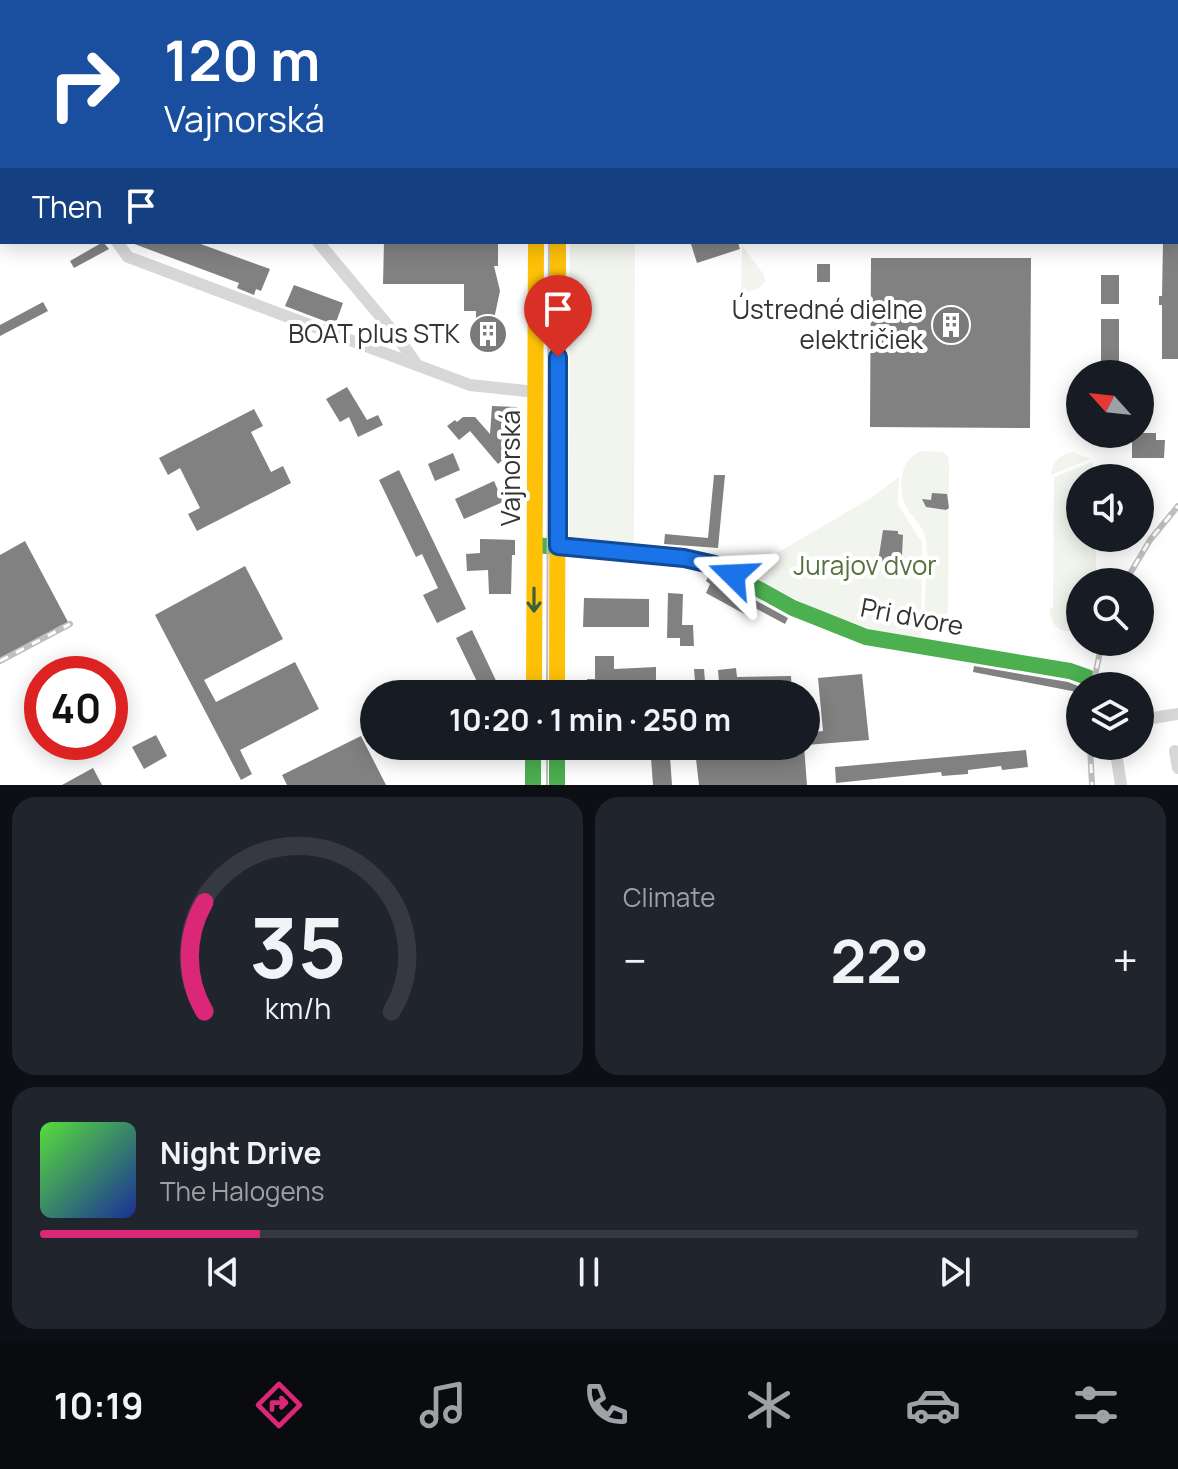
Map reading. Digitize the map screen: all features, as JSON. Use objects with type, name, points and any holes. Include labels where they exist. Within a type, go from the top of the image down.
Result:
[{"type":"main road","name":"Vajnorská","points":[[534,680],[536,244]]},
{"type":"main road","name":"Vajnorská","points":[[557,680],[558,244]]},
{"type":"main road","name":"Pri dvore","points":[[535,545],[684,558],[715,565],[793,608],[866,637],[1073,672]]},
{"type":"main road","points":[[533,760],[533,785]]},
{"type":"main road","points":[[557,760],[557,785]]},
{"type":"street","points":[[118,244],[128,257],[470,385],[536,392]]},
{"type":"street","points":[[320,244],[396,335],[417,365]]},
{"type":"street","points":[[1154,718],[1178,714]]},
{"type":"street","points":[[1175,751],[1178,768]]},
{"type":"street","points":[[1117,760],[1121,785]]},
{"type":"green space","points":[[570,244],[635,244],[634,547],[569,542]]},
{"type":"green space","points":[[742,245],[764,275],[765,282],[758,289],[741,293]]},
{"type":"green space","points":[[922,451],[943,452],[949,458],[948,610],[944,617],[937,620],[932,620],[925,612],[925,536],[905,504],[901,489],[905,466]]},
{"type":"green space","points":[[1073,452],[1090,459],[1078,464],[1066,464],[1066,469],[1051,475],[1053,466],[1064,455]]},
{"type":"green space","points":[[1066,472],[1066,552],[1096,552],[1096,568],[1066,568],[1066,631],[1059,629],[1052,621],[1050,608],[1053,608],[1054,477]]},
{"type":"green space","name":"Jurajov dvor","points":[[899,477],[898,504],[922,543],[921,637],[883,633],[815,609],[751,576],[753,567],[871,498]]},
{"type":"building","points":[[100,244],[105,244],[109,249],[74,268],[70,261]]},
{"type":"building","points":[[134,244],[201,244],[270,269],[261,291],[256,289],[254,295],[237,288],[239,283]]},
{"type":"building","points":[[384,244],[498,244],[498,266],[494,266],[500,291],[494,319],[500,319],[500,350],[476,348],[476,311],[464,311],[464,284],[383,284]]},
{"type":"building","points":[[691,244],[739,244],[740,249],[697,263]]},
{"type":"building","points":[[1163,244],[1178,244],[1178,359],[1162,359],[1162,305],[1159,305],[1159,296],[1162,296]]},
{"type":"building","name":"Ústredné dielne električiek","points":[[871,258],[1031,258],[1030,428],[870,427]]},
{"type":"building","points":[[817,264],[830,264],[830,282],[817,282]]},
{"type":"building","points":[[1101,275],[1119,275],[1119,304],[1101,304]]},
{"type":"building","points":[[294,285],[343,303],[335,325],[285,306]]},
{"type":"building","points":[[43,302],[48,311],[0,336],[0,325]]},
{"type":"building","points":[[1101,319],[1119,319],[1119,360],[1101,360]]},
{"type":"building","points":[[347,387],[367,420],[378,415],[383,425],[358,437],[349,417],[340,422],[326,399]]},
{"type":"building","points":[[492,406],[517,407],[516,423],[505,422],[505,458],[498,464],[470,431],[459,440],[447,426],[463,417],[475,417],[490,434]]},
{"type":"building","points":[[254,409],[263,426],[251,432],[271,472],[283,466],[291,483],[197,531],[188,514],[200,508],[180,468],[168,475],[159,458]]},
{"type":"building","points":[[1154,433],[1156,440],[1165,440],[1164,458],[1132,458],[1132,448],[1154,448]]},
{"type":"building","points":[[453,453],[460,470],[435,481],[428,464]]},
{"type":"building","points":[[399,470],[466,609],[437,623],[423,595],[438,588],[422,554],[416,557],[379,480]]},
{"type":"building","points":[[714,475],[725,475],[718,548],[664,544],[665,534],[708,538]]},
{"type":"building","points":[[494,481],[503,502],[464,519],[455,499]]},
{"type":"building","name":"Jurajov dvor","points":[[932,493],[947,494],[949,508],[926,507],[922,499],[931,500]]},
{"type":"building","points":[[883,530],[898,531],[903,535],[902,555],[897,554],[896,563],[878,562]]},
{"type":"building","points":[[480,539],[515,540],[511,594],[489,594],[488,570],[467,571],[466,554],[480,553]]},
{"type":"building","points":[[25,541],[68,622],[0,659],[0,555]]},
{"type":"building","points":[[245,566],[283,639],[204,680],[216,702],[295,662],[319,709],[240,750],[252,774],[241,780],[155,615]]},
{"type":"building","points":[[709,575],[788,618],[785,624],[753,607],[748,616],[706,593],[710,584],[706,581]]},
{"type":"building","points":[[668,593],[683,594],[682,625],[693,625],[694,646],[680,646],[680,638],[667,638]]},
{"type":"building","points":[[584,598],[649,599],[649,627],[583,627]]},
{"type":"building","points":[[472,630],[496,680],[476,680],[456,638]]},
{"type":"building","points":[[595,656],[614,656],[614,669],[656,667],[656,680],[587,680],[595,679]]},
{"type":"building","points":[[974,666],[1066,682],[1066,690],[973,672]]},
{"type":"building","points":[[736,668],[737,677],[791,676],[791,680],[719,680],[718,670]]},
{"type":"building","points":[[694,669],[704,669],[705,680],[695,680]]},
{"type":"building","points":[[862,674],[869,740],[820,744],[820,731],[823,731],[818,678]]},
{"type":"building","points":[[156,735],[167,756],[144,769],[132,747]]},
{"type":"building","points":[[360,736],[360,760],[373,760],[386,785],[287,785],[282,775]]},
{"type":"building","points":[[1026,750],[1028,767],[1002,770],[1001,766],[968,770],[968,774],[942,776],[941,772],[836,783],[835,767]]},
{"type":"building","points":[[651,760],[670,760],[672,785],[653,785]]},
{"type":"building","points":[[696,760],[805,760],[807,785],[699,785]]},
{"type":"building","points":[[93,768],[102,785],[62,785]]},
{"type":"tram line","points":[[547,680],[549,244]]},
{"type":"tram line","points":[[547,760],[547,785]]},
{"type":"railway","points":[[1133,568],[1150,540],[1178,506]]},
{"type":"railway","points":[[0,661],[70,624]]},
{"type":"railway","points":[[1096,672],[1099,656]]},
{"type":"railway","points":[[1091,760],[1092,785]]},
{"type":"traffic: fast","points":[[535,545],[684,558],[715,565],[793,608],[866,637],[1073,672]]},
{"type":"traffic: fast","points":[[533,760],[533,785]]},
{"type":"traffic: fast","points":[[557,760],[557,785]]},
{"type":"traffic: slow","points":[[534,680],[536,244]]},
{"type":"traffic: slow","points":[[557,680],[558,244]]},
{"type":"place","name":"Ústredné dielne električiek","points":[[951,325]]},
{"type":"place","name":"BOAT plus STK","points":[[488,334]]},
{"type":"route","points":[[558,357],[558,546],[684,558],[715,565],[733,575]]}]
